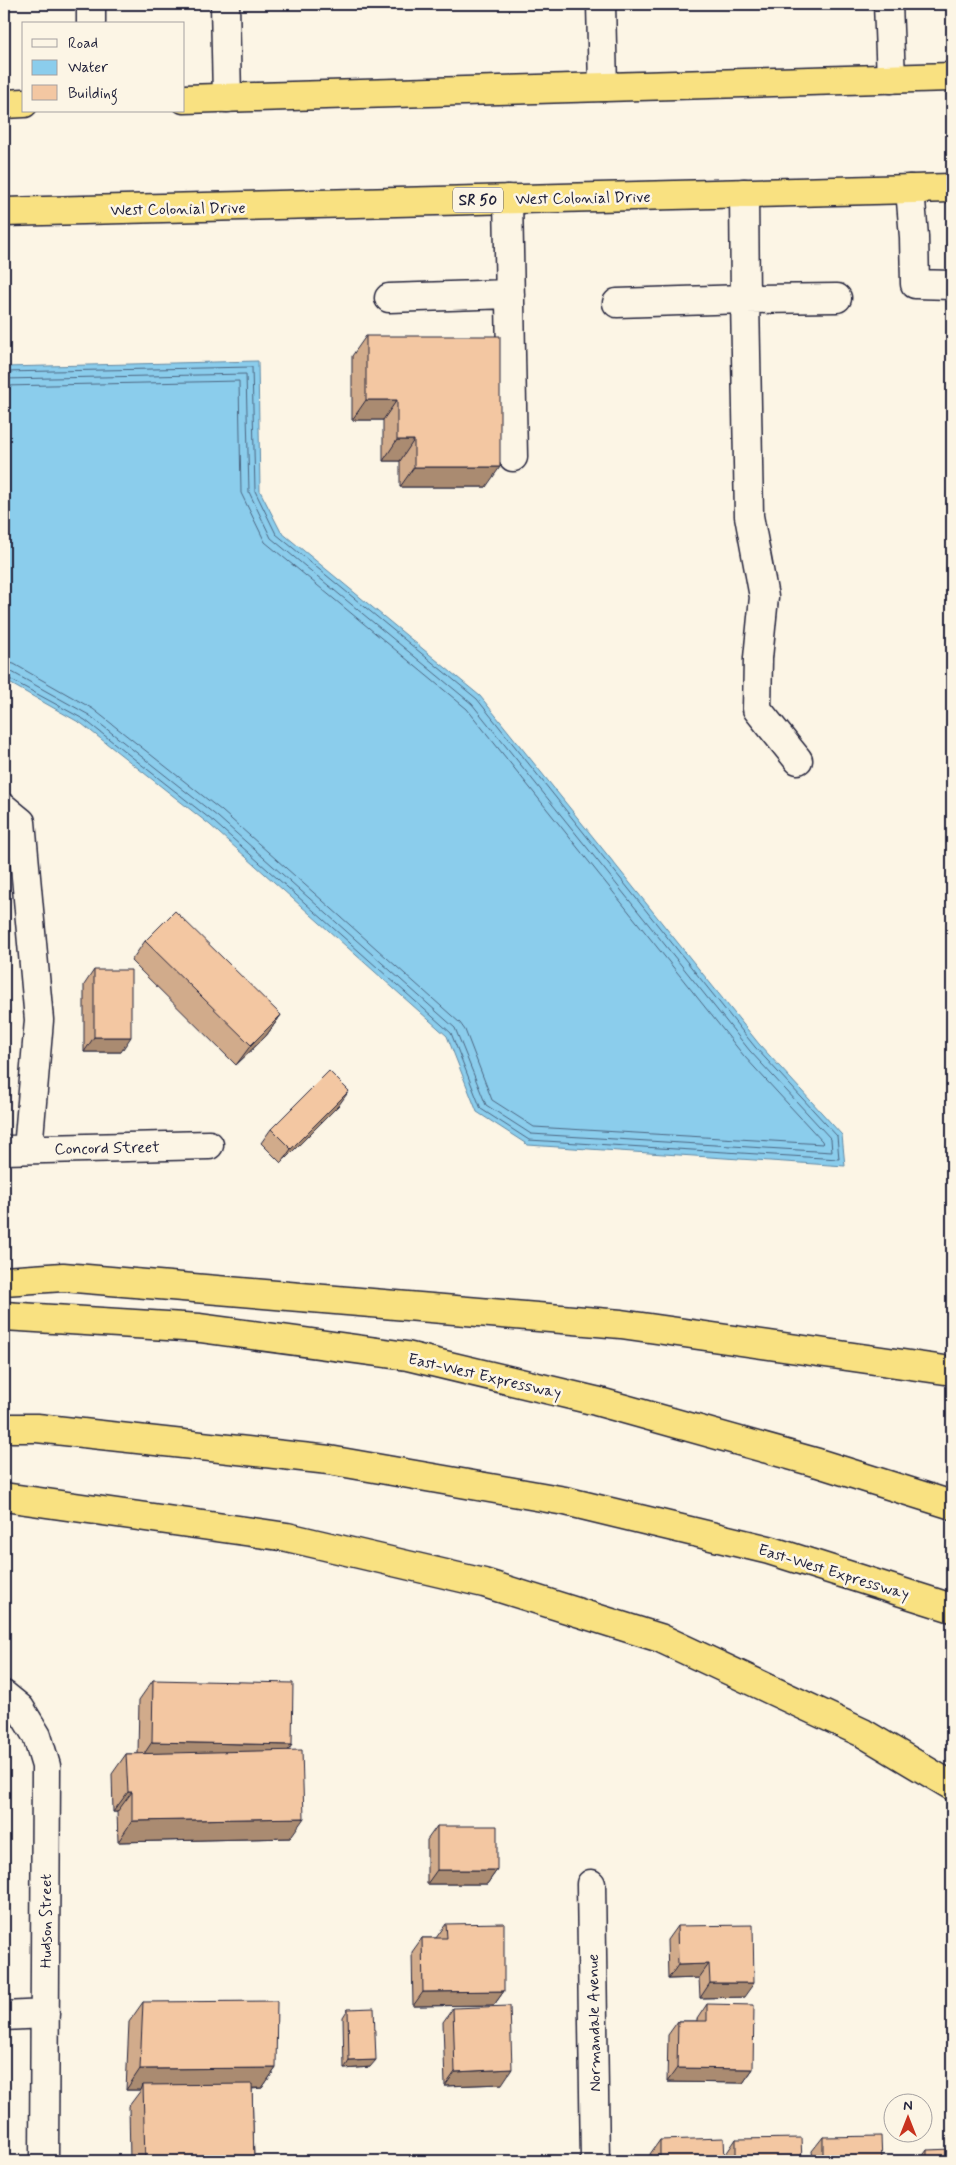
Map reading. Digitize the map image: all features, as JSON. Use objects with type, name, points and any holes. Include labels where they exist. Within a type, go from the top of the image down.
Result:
[{"type":"highway","points":[[185,99],[952,77]]},
{"type":"highway","points":[[4,104],[22,103]]},
{"type":"highway","name":"West Colonial Drive","points":[[4,212],[952,188]]},
{"type":"highway","points":[[4,1281],[63,1277],[621,1324],[952,1371]]},
{"type":"highway","name":"East-West Expressway","points":[[4,1316],[200,1328],[407,1356],[596,1401],[818,1463],[952,1505]]},
{"type":"highway","name":"East-West Expressway","points":[[4,1428],[37,1428],[329,1460],[565,1500],[769,1550],[952,1608]]},
{"type":"highway","points":[[4,1496],[287,1537],[484,1583],[660,1638],[863,1733],[952,1786]]},
{"type":"street","points":[[91,4],[91,22]]},
{"type":"street","points":[[225,4],[227,98]]},
{"type":"street","points":[[601,4],[602,87]]},
{"type":"street","points":[[888,4],[890,79]]},
{"type":"street","points":[[910,189],[915,284],[952,285]]},
{"type":"street","points":[[744,193],[749,516],[764,597],[758,658],[757,709],[798,760]]},
{"type":"street","points":[[508,199],[513,457]]},
{"type":"street","points":[[389,298],[510,294]]},
{"type":"street","points":[[617,303],[837,298]]},
{"type":"street","points":[[4,808],[21,822],[39,1020],[16,1149]]},
{"type":"street","name":"Concord Street","points":[[16,1149],[209,1146]]},
{"type":"street","name":"Hudson Street","points":[[4,1695],[20,1708],[37,1736],[46,1766],[44,2161]]},
{"type":"street","name":"Normandale Avenue","points":[[591,1884],[595,2161]]},
{"type":"street","points":[[4,2016],[45,2014]]},
{"type":"water","points":[[258,361],[260,491],[281,532],[480,696],[759,1044],[842,1135],[845,1166],[528,1145],[477,1112],[447,1036],[210,825],[82,724],[4,680],[4,367]]},
{"type":"building","points":[[366,336],[500,336],[500,467],[414,467],[414,440],[397,440],[397,400],[366,400]]},
{"type":"building","points":[[175,911],[281,1015],[251,1045],[145,941]]},
{"type":"building","points":[[94,970],[131,970],[131,1037],[94,1037]]},
{"type":"building","points":[[329,1071],[349,1091],[291,1149],[271,1129]]},
{"type":"building","points":[[153,1680],[293,1683],[292,1745],[152,1742]]},
{"type":"building","points":[[302,1750],[304,1818],[132,1821],[132,1792],[128,1792],[126,1754]]},
{"type":"building","points":[[437,1826],[497,1826],[497,1870],[437,1870]]},
{"type":"building","points":[[504,1923],[504,1991],[423,1992],[422,1938],[447,1938],[446,1924]]},
{"type":"building","points":[[753,1925],[754,1983],[710,1983],[709,1964],[678,1965],[677,1926]]},
{"type":"building","points":[[277,2001],[276,2068],[140,2069],[143,2002]]},
{"type":"building","points":[[707,2004],[754,2005],[753,2069],[677,2068],[678,2021],[707,2021]]},
{"type":"building","points":[[510,2006],[512,2069],[455,2072],[453,2008]]},
{"type":"building","points":[[374,2008],[376,2060],[349,2061],[348,2009]]},
{"type":"building","points":[[252,2084],[254,2161],[145,2161],[143,2085]]},
{"type":"building","points":[[881,2136],[882,2161],[823,2161],[823,2137]]},
{"type":"building","points":[[724,2138],[725,2161],[660,2161],[660,2140]]},
{"type":"building","points":[[801,2138],[802,2161],[736,2161],[736,2139]]},
{"type":"building","points":[[952,2149],[952,2161],[927,2161],[927,2150]]}]
